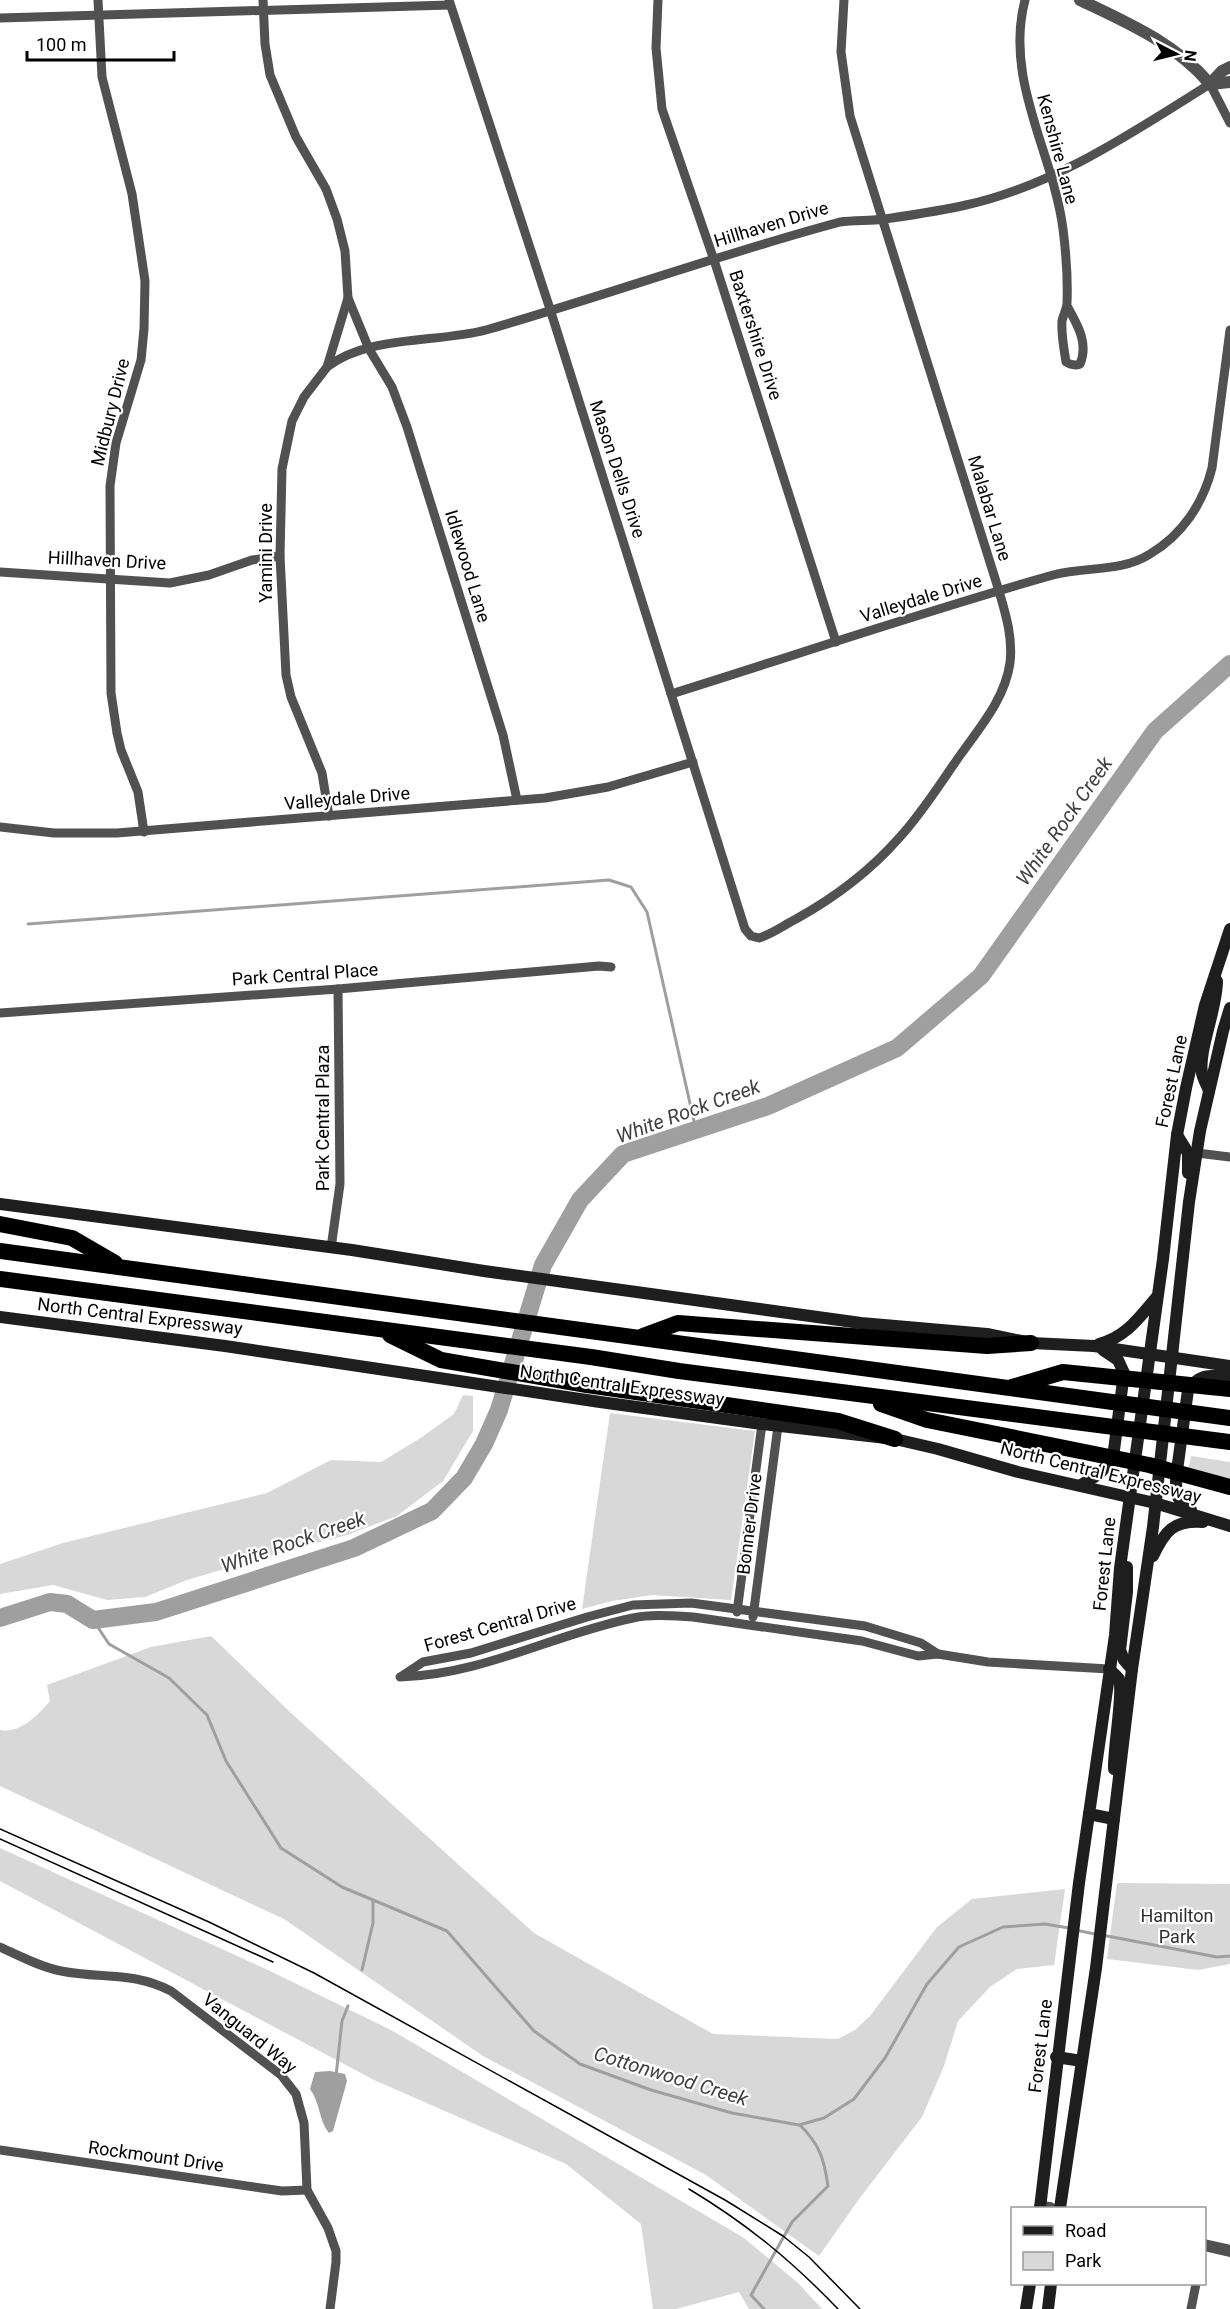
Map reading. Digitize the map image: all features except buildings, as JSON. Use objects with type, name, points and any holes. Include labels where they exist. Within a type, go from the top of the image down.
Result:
[{"type":"highway","points":[[0,1224],[72,1238],[124,1268]]},
{"type":"highway","points":[[0,1251],[1226,1417]]},
{"type":"highway","name":"North Central Expressway","points":[[0,1279],[1230,1443]]},
{"type":"highway","points":[[640,1338],[678,1323],[987,1346],[1031,1343]]},
{"type":"highway","points":[[375,1329],[441,1360],[587,1385],[838,1421],[896,1440]]},
{"type":"highway","points":[[1006,1388],[1063,1372],[1230,1389]]},
{"type":"highway","points":[[846,1393],[927,1420],[1091,1452],[1230,1487]]},
{"type":"main road","name":"Forest Lane","points":[[1043,2207],[1056,2057],[1109,1669],[1129,1497],[1150,1353],[1177,1135],[1185,1088],[1217,965],[1230,929]]},
{"type":"main road","points":[[1209,1091],[1202,1075],[1202,1062],[1215,1005],[1217,965]]},
{"type":"main road","points":[[1060,2207],[1096,1968],[1200,1131],[1230,1008]]},
{"type":"main road","points":[[1177,1135],[1188,1135],[1200,1131]]},
{"type":"main road","points":[[1177,1135],[1188,1153],[1190,1202]]},
{"type":"main road","points":[[0,1204],[861,1323],[987,1334],[1031,1343],[1094,1346],[1230,1366]]},
{"type":"main road","points":[[1094,1346],[1119,1337],[1157,1297]]},
{"type":"main road","name":"North Central Expressway","points":[[0,1317],[168,1338],[762,1424],[896,1440],[938,1449],[1018,1472],[1155,1503],[1225,1524]]},
{"type":"main road","points":[[1081,1485],[1100,1475],[1111,1461],[1124,1380],[1123,1366],[1118,1360],[1094,1346]]},
{"type":"main road","points":[[1225,1524],[1186,1509],[1176,1492],[1176,1478],[1188,1390],[1195,1381],[1203,1376],[1230,1376]]},
{"type":"main road","points":[[1145,1580],[1150,1561],[1160,1542],[1174,1526],[1183,1522],[1225,1524]]},
{"type":"main road","points":[[1123,1545],[1127,1570],[1127,1592],[1120,1650],[1124,1660],[1132,1669]]},
{"type":"main road","points":[[1109,1669],[1119,1679],[1120,1694],[1113,1752],[1117,1787]]},
{"type":"main road","points":[[1089,1814],[1114,1819]]},
{"type":"main road","points":[[1056,2057],[1082,2061]]},
{"type":"main road","points":[[1026,2309],[1030,2285]]},
{"type":"main road","points":[[1048,2309],[1051,2285]]},
{"type":"street","name":"Midbury Drive","points":[[98,0],[102,77],[132,194],[145,281],[141,360],[116,443],[111,469],[111,693],[121,750],[142,807],[144,831]]},
{"type":"street","name":"Yamini Drive","points":[[263,0],[270,75],[282,108],[322,182],[337,219],[345,251],[348,298],[369,349]]},
{"type":"street","name":"Baxtershire Drive","points":[[658,0],[657,58],[662,109],[714,260],[836,642]]},
{"type":"street","name":"Malabar Lane","points":[[763,937],[814,909],[834,895],[855,879],[899,838],[920,813],[993,709],[1003,689],[1010,664],[1008,624],[999,591],[850,116],[841,51],[844,0]]},
{"type":"street","name":"Kenshire Lane","points":[[1025,0],[1021,32],[1022,74],[1031,117],[1062,226],[1067,306],[1062,320],[1062,338],[1066,362],[1077,365],[1083,357],[1084,348],[1080,329],[1067,306]]},
{"type":"street","points":[[1080,0],[1142,29],[1170,46],[1196,68],[1210,84],[1230,123]]},
{"type":"street","points":[[0,18],[449,2]]},
{"type":"street","name":"Mason Dells Drive","points":[[449,2],[550,309],[745,929],[751,936],[763,937]]},
{"type":"street","name":"Hillhaven Drive","points":[[327,367],[335,361],[369,349],[400,342],[469,334],[840,222],[883,219],[968,205],[1050,178],[1107,147],[1210,84],[1222,71],[1230,67]]},
{"type":"street","name":"Hillhaven Drive","points":[[1210,84],[1230,82]]},
{"type":"street","name":"Yamini Drive","points":[[329,816],[322,773],[291,697],[286,675],[280,556],[282,469],[292,421],[304,397],[327,367],[348,298]]},
{"type":"street","name":"Valleydale Drive","points":[[671,694],[917,615],[1056,574],[1118,567],[1135,562],[1166,543],[1184,526],[1200,504],[1207,487],[1212,468],[1230,330]]},
{"type":"street","name":"Idlewood Lane","points":[[369,349],[392,387],[407,427],[503,735],[517,801]]},
{"type":"street","name":"Hillhaven Drive","points":[[0,572],[170,583],[209,575],[252,560],[280,556]]},
{"type":"street","name":"Valleydale Drive","points":[[0,827],[54,832],[144,831],[517,801],[608,787],[693,762]]},
{"type":"street","name":"Park Central Place","points":[[0,1013],[338,989],[599,966],[611,967]]},
{"type":"street","name":"Park Central Plaza","points":[[331,1248],[340,1184],[338,989]]},
{"type":"street","points":[[1197,1153],[1230,1157]]},
{"type":"street","name":"Bonner Drive","points":[[735,1623],[762,1424]]},
{"type":"street","name":"Bonner Drive","points":[[752,1625],[778,1426]]},
{"type":"street","name":"Forest Central Drive","points":[[938,1654],[921,1643],[865,1626],[692,1603],[666,1603],[633,1605],[471,1653],[423,1662],[400,1677],[427,1677],[475,1667],[589,1629],[634,1618],[666,1616],[752,1625],[862,1641],[918,1656],[938,1654],[988,1662],[1109,1669]]},
{"type":"street","points":[[587,1617],[589,1629]]},
{"type":"street","name":"Vanguard Way","points":[[0,1947],[63,1972],[137,1978],[156,1983],[171,1991],[281,2075],[296,2094],[304,2122],[307,2190],[334,2241],[336,2262],[330,2309]]},
{"type":"street","name":"Rockmount Drive","points":[[0,2151],[282,2191],[307,2190]]},
{"type":"street","points":[[1206,2246],[1230,2251]]},
{"type":"street","points":[[1191,2309],[1196,2285]]},
{"type":"green space","points":[[463,1395],[473,1396],[473,1431],[443,1481],[397,1516],[347,1535],[187,1580],[145,1597],[107,1600],[53,1585],[0,1594],[0,1564],[63,1543],[267,1493],[331,1460],[381,1462],[454,1414]]},
{"type":"green space","points":[[610,1413],[755,1431],[731,1600],[652,1595],[612,1601],[582,1609]]},
{"type":"green space","points":[[1191,1456],[1230,1462],[1230,1482],[1188,1470]]},
{"type":"green space","points":[[211,1636],[290,1712],[534,1933],[713,2034],[838,2039],[855,2030],[870,2016],[937,1927],[972,1899],[1065,1889],[1054,1965],[1017,1969],[990,1987],[958,2021],[944,2066],[922,2117],[819,2256],[706,2175],[483,2056],[284,1919],[0,1786],[0,1730],[15,1729],[40,1712],[50,1701],[47,1685],[151,1647]]},
{"type":"green space","points":[[0,1848],[268,1970],[391,2030],[744,2238],[798,2283],[822,2309],[749,2309],[739,2292],[676,2309],[653,2309],[641,2224],[566,2164],[374,2080],[0,1881]]},
{"type":"green space","name":"Hamilton Park","points":[[1117,1883],[1230,1884],[1230,1964],[1198,1970],[1107,1959]]},
{"type":"shaded area","points":[[330,2071],[345,2074],[347,2081],[333,2131],[329,2133],[310,2089],[315,2072]]},
{"type":"waterway","name":"White Rock Creek","points":[[0,1618],[50,1602],[67,1604],[93,1620],[156,1612],[354,1548],[432,1511],[464,1478],[484,1444],[499,1410],[543,1265],[580,1200],[623,1154],[768,1106],[897,1048],[981,976],[1155,731],[1230,664]]},
{"type":"waterway","points":[[28,924],[609,880],[631,887],[647,912],[696,1130]]},
{"type":"waterway","name":"Cottonwood Creek","points":[[93,1620],[109,1644],[169,1678],[207,1715],[226,1761],[281,1848],[342,1887],[447,1931],[534,2031],[580,2064],[651,2090],[732,2113],[799,2125],[824,2118],[854,2099],[885,2058],[927,1984],[959,1947],[1003,1927],[1045,1924],[1069,1928]]},
{"type":"waterway","points":[[362,1970],[373,1923],[373,1900]]},
{"type":"waterway","name":"Cottonwood Creek","points":[[1075,1930],[1095,1934]]},
{"type":"waterway","name":"Cottonwood Creek","points":[[1102,1935],[1217,1957],[1230,1956]]},
{"type":"waterway","points":[[336,2076],[342,2021],[348,2006]]},
{"type":"waterway","points":[[764,2309],[751,2295],[792,2222],[828,2186],[820,2153],[800,2125]]},
{"type":"tram line","points":[[0,1829],[209,1922],[314,1973],[725,2200],[783,2236],[809,2257],[860,2309]]},
{"type":"tram line","points":[[0,1839],[273,1962]]},
{"type":"tram line","points":[[689,2189],[768,2244],[803,2274],[838,2309]]}]
